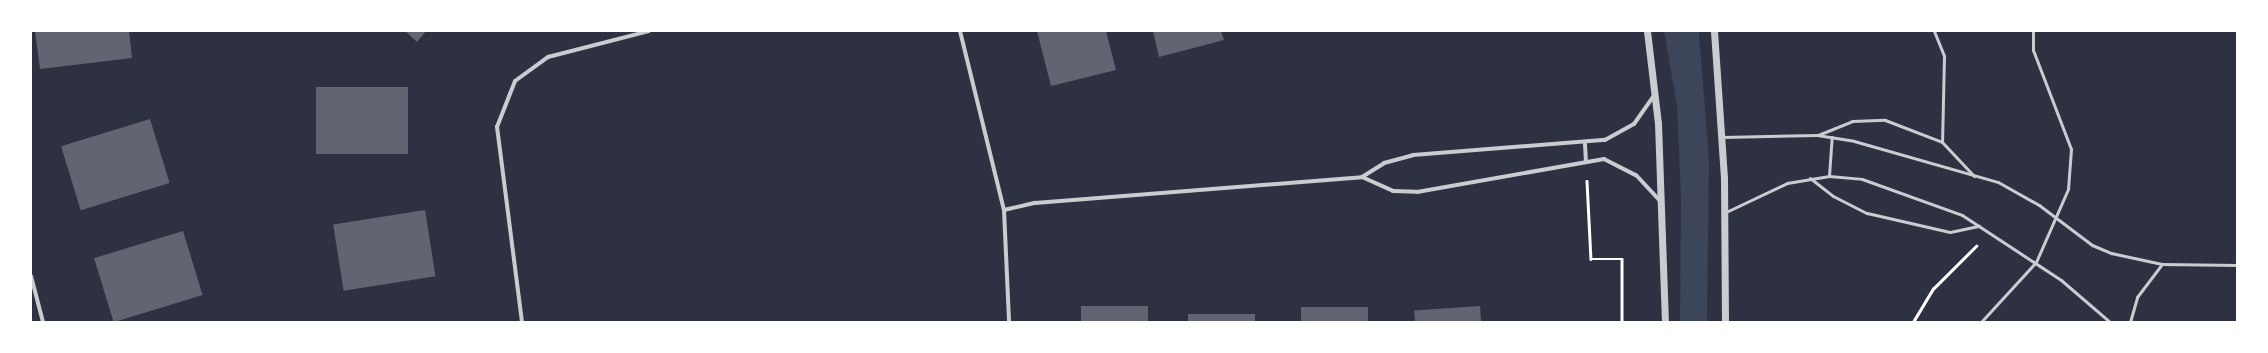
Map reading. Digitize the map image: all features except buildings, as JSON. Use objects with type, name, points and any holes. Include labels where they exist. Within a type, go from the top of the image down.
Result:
[{"type":"street","points":[[522,322],[497,127],[515,81],[548,57],[649,31]]},
{"type":"street","points":[[960,31],[1004,210],[1009,322]]},
{"type":"street","points":[[1647,31],[1654,94],[1662,204],[1665,322]]},
{"type":"street","points":[[1714,31],[1722,137],[1725,322]]},
{"type":"street","points":[[1004,210],[1034,203],[1362,177],[1384,163],[1407,156],[1584,144],[1606,140],[1634,124],[1654,94]]},
{"type":"street","points":[[1584,144],[1586,162]]},
{"type":"street","points":[[1362,177],[1393,191],[1417,192],[1604,159],[1620,164],[1636,175],[1662,204]]},
{"type":"street","points":[[31,276],[43,322]]},
{"type":"lane","points":[[1934,31],[1944,56],[1942,142]]},
{"type":"lane","points":[[1981,322],[2036,262],[2057,218],[2068,189],[2071,149],[2034,50],[2033,31]]},
{"type":"lane","points":[[1817,136],[1868,119],[1885,120],[1942,142],[1974,176]]},
{"type":"lane","points":[[1722,137],[1832,137],[1998,182],[2020,193],[2057,218],[2092,245],[2162,264],[2237,265]]},
{"type":"lane","points":[[1829,176],[1832,137]]},
{"type":"lane","points":[[1724,213],[1762,193],[1810,178],[1829,176],[1862,179],[1928,200],[1979,226],[2036,262],[2110,322]]},
{"type":"lane","points":[[1810,178],[1833,196],[1867,213],[1950,232],[1979,226]]},
{"type":"lane","points":[[2130,322],[2137,298],[2162,264]]},
{"type":"path","points":[[1586,162],[1591,259],[1622,259],[1622,322]]},
{"type":"path","points":[[1913,322],[1933,289],[1977,246]]},
{"type":"shaded area","points":[[1664,31],[1699,31],[1709,160],[1707,322],[1680,322],[1681,197],[1677,105]]}]
